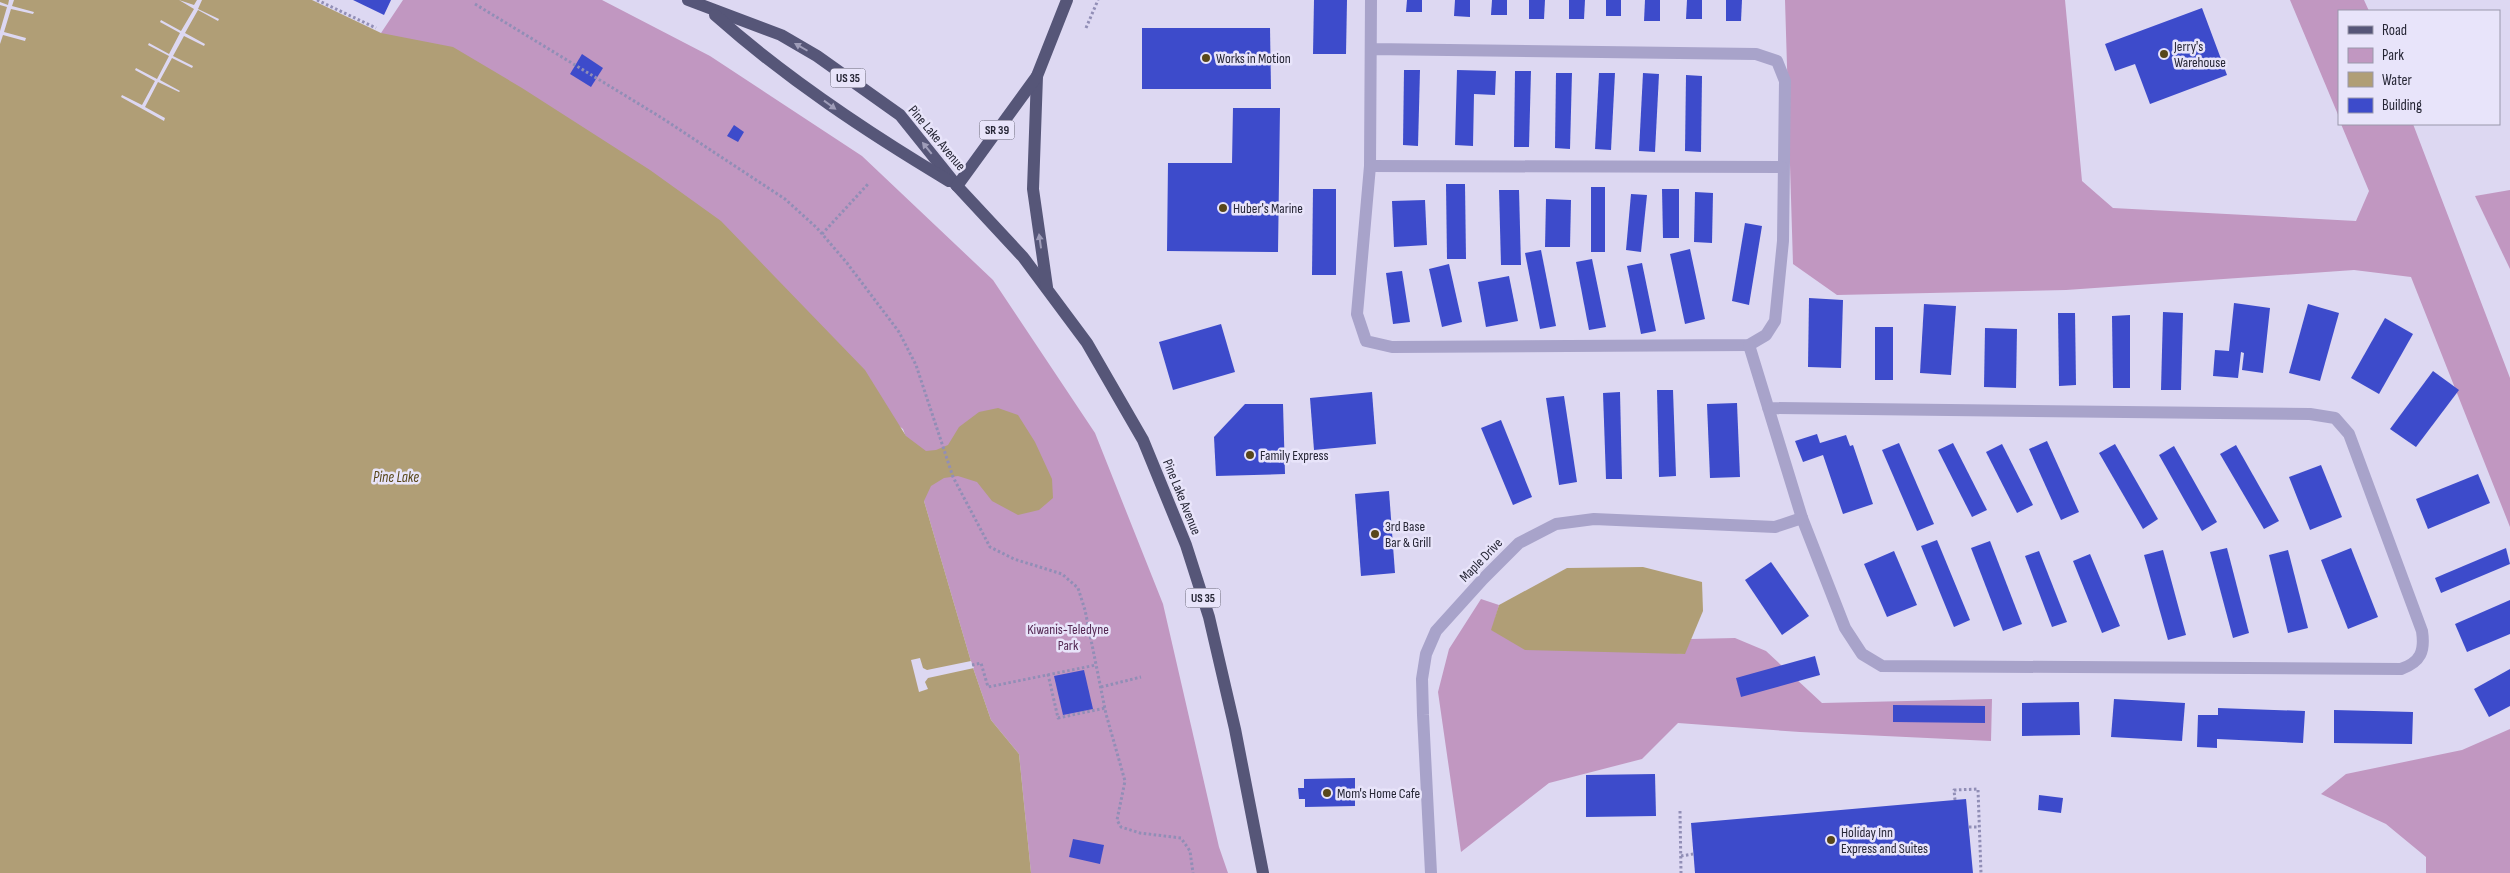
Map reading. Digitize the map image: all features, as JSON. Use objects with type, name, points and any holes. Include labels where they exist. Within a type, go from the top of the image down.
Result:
[{"type":"main road","name":"Pine Lake Avenue","points":[[688,0],[782,36],[817,56],[900,115],[958,186],[1023,257],[1086,343],[1143,440],[1186,545],[1209,617],[1235,729],[1263,873]]},
{"type":"main road","name":"SR 39","points":[[958,186],[1037,76],[1067,0]]},
{"type":"main road","name":"Pine Lake Avenue","points":[[710,10],[759,54],[872,135],[958,186]]},
{"type":"main road","points":[[1037,76],[1033,189],[1047,289]]},
{"type":"street","points":[[1371,0],[1370,166],[1357,314],[1366,341],[1392,347],[1748,345],[1766,335],[1775,321],[1782,241],[1785,81],[1777,61],[1756,54],[1371,50]]},
{"type":"street","points":[[1370,166],[1782,167]]},
{"type":"street","points":[[1748,345],[1802,518],[1845,628],[1862,654],[1882,666],[2401,669],[2412,665],[2421,657],[2424,645],[2422,631],[2349,434],[2335,418],[2310,414],[1768,408]]},
{"type":"street","name":"Maple Drive","points":[[1431,873],[1422,679],[1426,654],[1436,631],[1519,542],[1556,524],[1594,520],[1775,527],[1802,518]]},
{"type":"path","points":[[317,0],[376,28]]},
{"type":"path","points":[[1086,28],[1098,0]]},
{"type":"path","points":[[476,4],[748,173],[785,199],[822,234],[847,263],[899,332],[916,365],[941,447],[953,478],[990,547],[1014,559],[1062,574],[1078,588],[1085,610],[1105,708],[1124,781],[1117,820],[1121,827],[1140,834],[1181,838],[1190,851],[1193,873]]},
{"type":"path","points":[[822,234],[868,184]]},
{"type":"path","points":[[972,665],[981,663],[988,687],[1096,665]]},
{"type":"path","points":[[1048,674],[1058,718],[1105,708]]},
{"type":"path","points":[[1101,687],[1141,677]]},
{"type":"path","points":[[1954,800],[1954,790],[1978,789],[1980,873]]},
{"type":"path","points":[[1680,811],[1681,873]]},
{"type":"path","points":[[1969,827],[1979,826]]},
{"type":"path","points":[[1681,856],[1693,854]]},
{"type":"green space","name":"Kiwanis-Teledyne Park","points":[[403,0],[602,0],[710,56],[862,156],[993,280],[1095,433],[1163,604],[1219,847],[1228,873],[1031,873],[1019,754],[991,720],[972,665],[924,501],[918,471],[903,429],[381,33]]},
{"type":"green space","points":[[1785,0],[2065,0],[2082,181],[2113,208],[2356,221],[2369,191],[2341,125],[2413,125],[2510,378],[2510,527],[2411,277],[2354,270],[2066,290],[1837,295],[1793,264]]},
{"type":"green space","points":[[2290,0],[2364,0],[2369,10],[2338,10],[2338,115]]},
{"type":"green space","points":[[2510,190],[2510,269],[2475,196]]},
{"type":"green space","points":[[1481,599],[1499,605],[1492,630],[1684,654],[1691,639],[1735,638],[1766,651],[1822,703],[1992,699],[1991,741],[1800,732],[1678,723],[1642,759],[1549,783],[1461,852],[1438,692],[1449,649]]},
{"type":"green space","points":[[2510,729],[2510,873],[2426,873],[2426,857],[2386,824],[2321,794],[2346,774],[2462,750]]},
{"type":"water","name":"Pine Lake","points":[[0,0],[312,0],[381,33],[453,47],[522,88],[650,170],[721,221],[865,370],[906,436],[926,451],[936,450],[948,445],[959,427],[979,412],[998,408],[1018,415],[1035,442],[1052,479],[1053,498],[1039,510],[1018,515],[992,501],[977,482],[958,476],[944,478],[931,486],[924,501],[972,665],[991,720],[1019,754],[1031,873],[0,873]]},
{"type":"water","points":[[1643,567],[1702,582],[1703,611],[1685,654],[1525,650],[1491,630],[1499,605],[1567,568]]},
{"type":"pier","points":[[9,0],[14,0],[12,6],[34,12],[33,14],[11,9],[4,32],[26,38],[25,41],[3,35],[0,44],[0,31],[7,7],[0,5],[0,2],[8,5]]},
{"type":"pier","points":[[179,0],[194,5],[197,0],[202,0],[198,9],[219,19],[218,21],[198,10],[185,33],[205,44],[204,46],[184,36],[173,56],[193,66],[192,68],[172,58],[160,80],[180,91],[158,82],[145,107],[165,118],[164,121],[121,97],[122,95],[142,105],[155,81],[135,70],[136,68],[157,79],[169,56],[148,45],[149,43],[169,54],[180,33],[160,22],[161,20],[181,31],[194,9]]},
{"type":"pier","points":[[920,658],[923,668],[927,670],[971,661],[974,668],[928,678],[925,682],[928,689],[919,692],[911,660]]},
{"type":"building","points":[[353,0],[391,0],[384,15]]},
{"type":"building","points":[[1314,0],[1347,0],[1346,54],[1313,54]]},
{"type":"building","points":[[1407,0],[1422,0],[1422,12],[1406,12]]},
{"type":"building","points":[[1455,0],[1470,0],[1470,17],[1454,16]]},
{"type":"building","points":[[1492,0],[1507,0],[1507,15],[1491,15]]},
{"type":"building","points":[[1529,0],[1545,0],[1544,19],[1529,19]]},
{"type":"building","points":[[1569,0],[1585,0],[1584,19],[1569,19]]},
{"type":"building","points":[[1606,0],[1621,0],[1621,16],[1606,16]]},
{"type":"building","points":[[1645,0],[1660,0],[1660,21],[1644,21]]},
{"type":"building","points":[[1687,0],[1702,0],[1702,19],[1686,19]]},
{"type":"building","points":[[1726,0],[1742,0],[1741,21],[1726,21]]},
{"type":"building","name":"Jerry's Warehouse","points":[[2202,8],[2227,75],[2150,104],[2135,64],[2115,71],[2105,44]]},
{"type":"building","name":"Works in Motion","points":[[1142,28],[1270,28],[1271,89],[1142,89]]},
{"type":"building","points":[[582,54],[603,68],[591,87],[570,74]]},
{"type":"building","points":[[1404,70],[1420,70],[1418,146],[1403,145]]},
{"type":"building","points":[[1457,70],[1496,71],[1495,95],[1474,94],[1473,146],[1455,145]]},
{"type":"building","points":[[1515,71],[1531,71],[1529,147],[1514,147]]},
{"type":"building","points":[[1556,73],[1572,73],[1570,149],[1555,148]]},
{"type":"building","points":[[1599,73],[1615,73],[1611,150],[1595,149]]},
{"type":"building","points":[[1643,73],[1659,74],[1655,152],[1639,151]]},
{"type":"building","points":[[1686,75],[1702,76],[1701,152],[1685,151]]},
{"type":"building","name":"Huber's Marine","points":[[1233,108],[1280,108],[1278,252],[1167,251],[1168,163],[1232,163]]},
{"type":"building","points":[[734,125],[744,132],[738,142],[727,136]]},
{"type":"building","points":[[1446,184],[1465,184],[1466,259],[1447,259]]},
{"type":"building","points":[[1591,187],[1605,187],[1605,252],[1591,252]]},
{"type":"building","points":[[1313,189],[1336,189],[1336,275],[1312,275]]},
{"type":"building","points":[[1662,189],[1679,189],[1679,238],[1663,238]]},
{"type":"building","points":[[1499,190],[1519,190],[1521,265],[1501,265]]},
{"type":"building","points":[[1695,192],[1713,193],[1712,243],[1694,242]]},
{"type":"building","points":[[1631,194],[1647,195],[1641,252],[1626,250]]},
{"type":"building","points":[[1546,199],[1571,200],[1570,247],[1545,247]]},
{"type":"building","points":[[1425,200],[1427,245],[1394,247],[1392,201]]},
{"type":"building","points":[[1745,223],[1762,226],[1749,305],[1732,301]]},
{"type":"building","points":[[1690,249],[1705,319],[1685,324],[1670,254]]},
{"type":"building","points":[[1541,250],[1556,326],[1540,329],[1525,253]]},
{"type":"building","points":[[1592,259],[1606,327],[1589,330],[1576,262]]},
{"type":"building","points":[[1642,263],[1656,331],[1641,334],[1627,266]]},
{"type":"building","points":[[1449,264],[1462,322],[1442,327],[1429,269]]},
{"type":"building","points":[[1402,271],[1410,322],[1393,324],[1386,273]]},
{"type":"building","points":[[1509,276],[1518,321],[1486,327],[1478,282]]},
{"type":"building","points":[[1809,298],[1843,300],[1841,368],[1808,367]]},
{"type":"building","points":[[2234,303],[2270,308],[2263,373],[2242,370],[2244,353],[2241,352],[2238,378],[2213,376],[2215,350],[2229,351]]},
{"type":"building","points":[[1924,304],[1956,306],[1951,375],[1920,373]]},
{"type":"building","points":[[2308,304],[2339,313],[2320,381],[2289,373]]},
{"type":"building","points":[[2163,312],[2183,313],[2181,390],[2161,390]]},
{"type":"building","points":[[2058,313],[2075,313],[2076,385],[2059,386]]},
{"type":"building","points":[[2130,315],[2130,388],[2113,388],[2112,316]]},
{"type":"building","points":[[2385,318],[2413,334],[2379,394],[2351,378]]},
{"type":"building","points":[[1221,324],[1235,372],[1173,390],[1159,342]]},
{"type":"building","points":[[1875,327],[1893,327],[1893,380],[1875,380]]},
{"type":"building","points":[[1985,328],[2017,329],[2016,388],[1984,387]]},
{"type":"building","points":[[2433,371],[2459,390],[2416,447],[2390,429]]},
{"type":"building","points":[[1657,390],[1673,390],[1676,476],[1659,477]]},
{"type":"building","points":[[1372,392],[1376,444],[1314,450],[1310,398]]},
{"type":"building","points":[[1620,392],[1622,479],[1606,479],[1603,393]]},
{"type":"building","points":[[1564,396],[1577,482],[1559,485],[1546,398]]},
{"type":"building","points":[[1737,403],[1740,477],[1710,478],[1707,404]]},
{"type":"building","name":"Family Express","points":[[1245,404],[1283,404],[1285,474],[1216,476],[1214,437]]},
{"type":"building","points":[[1501,420],[1532,497],[1513,505],[1481,428]]},
{"type":"building","points":[[1817,434],[1820,443],[1846,435],[1850,446],[1853,445],[1873,504],[1843,514],[1823,455],[1803,462],[1795,441]]},
{"type":"building","points":[[2047,441],[2079,512],[2061,520],[2029,449]]},
{"type":"building","points":[[1899,443],[1934,524],[1917,531],[1882,450]]},
{"type":"building","points":[[1953,443],[1987,510],[1972,517],[1938,450]]},
{"type":"building","points":[[2002,444],[2033,505],[2017,513],[1986,452]]},
{"type":"building","points":[[2115,444],[2158,519],[2143,529],[2099,453]]},
{"type":"building","points":[[2236,445],[2279,521],[2264,529],[2220,454]]},
{"type":"building","points":[[2174,446],[2217,522],[2202,531],[2159,455]]},
{"type":"building","points":[[2321,465],[2342,517],[2310,530],[2289,477]]},
{"type":"building","points":[[2478,474],[2490,503],[2428,529],[2416,499]]},
{"type":"building","name":"3rd Base Bar & Grill","points":[[1389,491],[1395,573],[1361,576],[1355,494]]},
{"type":"building","points":[[1937,540],[1970,620],[1954,627],[1921,546]]},
{"type":"building","points":[[1990,541],[2022,624],[2003,631],[1971,548]]},
{"type":"building","points":[[2227,548],[2249,633],[2233,638],[2210,552]]},
{"type":"building","points":[[2351,548],[2378,617],[2348,629],[2321,560]]},
{"type":"building","points":[[2506,548],[2510,564],[2441,593],[2435,578]]},
{"type":"building","points":[[2163,550],[2186,635],[2168,640],[2144,555]]},
{"type":"building","points":[[2288,550],[2308,628],[2288,633],[2269,555]]},
{"type":"building","points":[[1894,551],[1917,605],[1887,617],[1864,564]]},
{"type":"building","points":[[2039,551],[2067,622],[2052,627],[2025,556]]},
{"type":"building","points":[[2090,554],[2120,626],[2102,633],[2073,561]]},
{"type":"building","points":[[1771,562],[1809,616],[1782,635],[1745,580]]},
{"type":"building","points":[[2510,600],[2510,634],[2467,652],[2455,624]]},
{"type":"building","points":[[1815,656],[1820,675],[1741,697],[1736,678]]},
{"type":"building","points":[[2510,669],[2510,706],[2489,717],[2474,689]]},
{"type":"building","points":[[1084,670],[1093,709],[1063,715],[1054,676]]},
{"type":"building","points":[[2114,699],[2185,703],[2182,741],[2111,737]]},
{"type":"building","points":[[2079,702],[2080,735],[2022,736],[2022,703]]},
{"type":"building","points":[[1893,705],[1985,706],[1985,723],[1893,722]]},
{"type":"building","points":[[2218,708],[2305,711],[2303,743],[2217,739],[2217,748],[2197,747],[2198,715],[2218,715]]},
{"type":"building","points":[[2334,710],[2413,712],[2412,744],[2334,743]]},
{"type":"building","points":[[1655,774],[1656,816],[1586,817],[1586,775]]},
{"type":"building","name":"Mom's Home Cafe","points":[[1355,778],[1355,806],[1305,807],[1305,799],[1299,799],[1298,788],[1304,788],[1304,779]]},
{"type":"building","points":[[2039,795],[2063,798],[2061,813],[2038,810]]},
{"type":"building","name":"Holiday Inn Express and Suites","points":[[1966,799],[1973,873],[1695,873],[1691,823]]},
{"type":"building","points":[[1073,839],[1104,845],[1100,864],[1069,857]]},
{"type":"place","name":"Jerry's Warehouse","points":[[2164,54]]},
{"type":"place","name":"Works in Motion","points":[[1206,58]]},
{"type":"place","name":"Huber's Marine","points":[[1223,208]]},
{"type":"place","name":"Family Express","points":[[1250,455]]},
{"type":"place","name":"3rd Base Bar & Grill","points":[[1375,534]]},
{"type":"place","name":"Mom's Home Cafe","points":[[1327,793]]},
{"type":"place","name":"Holiday Inn Express and Suites","points":[[1831,840]]}]
